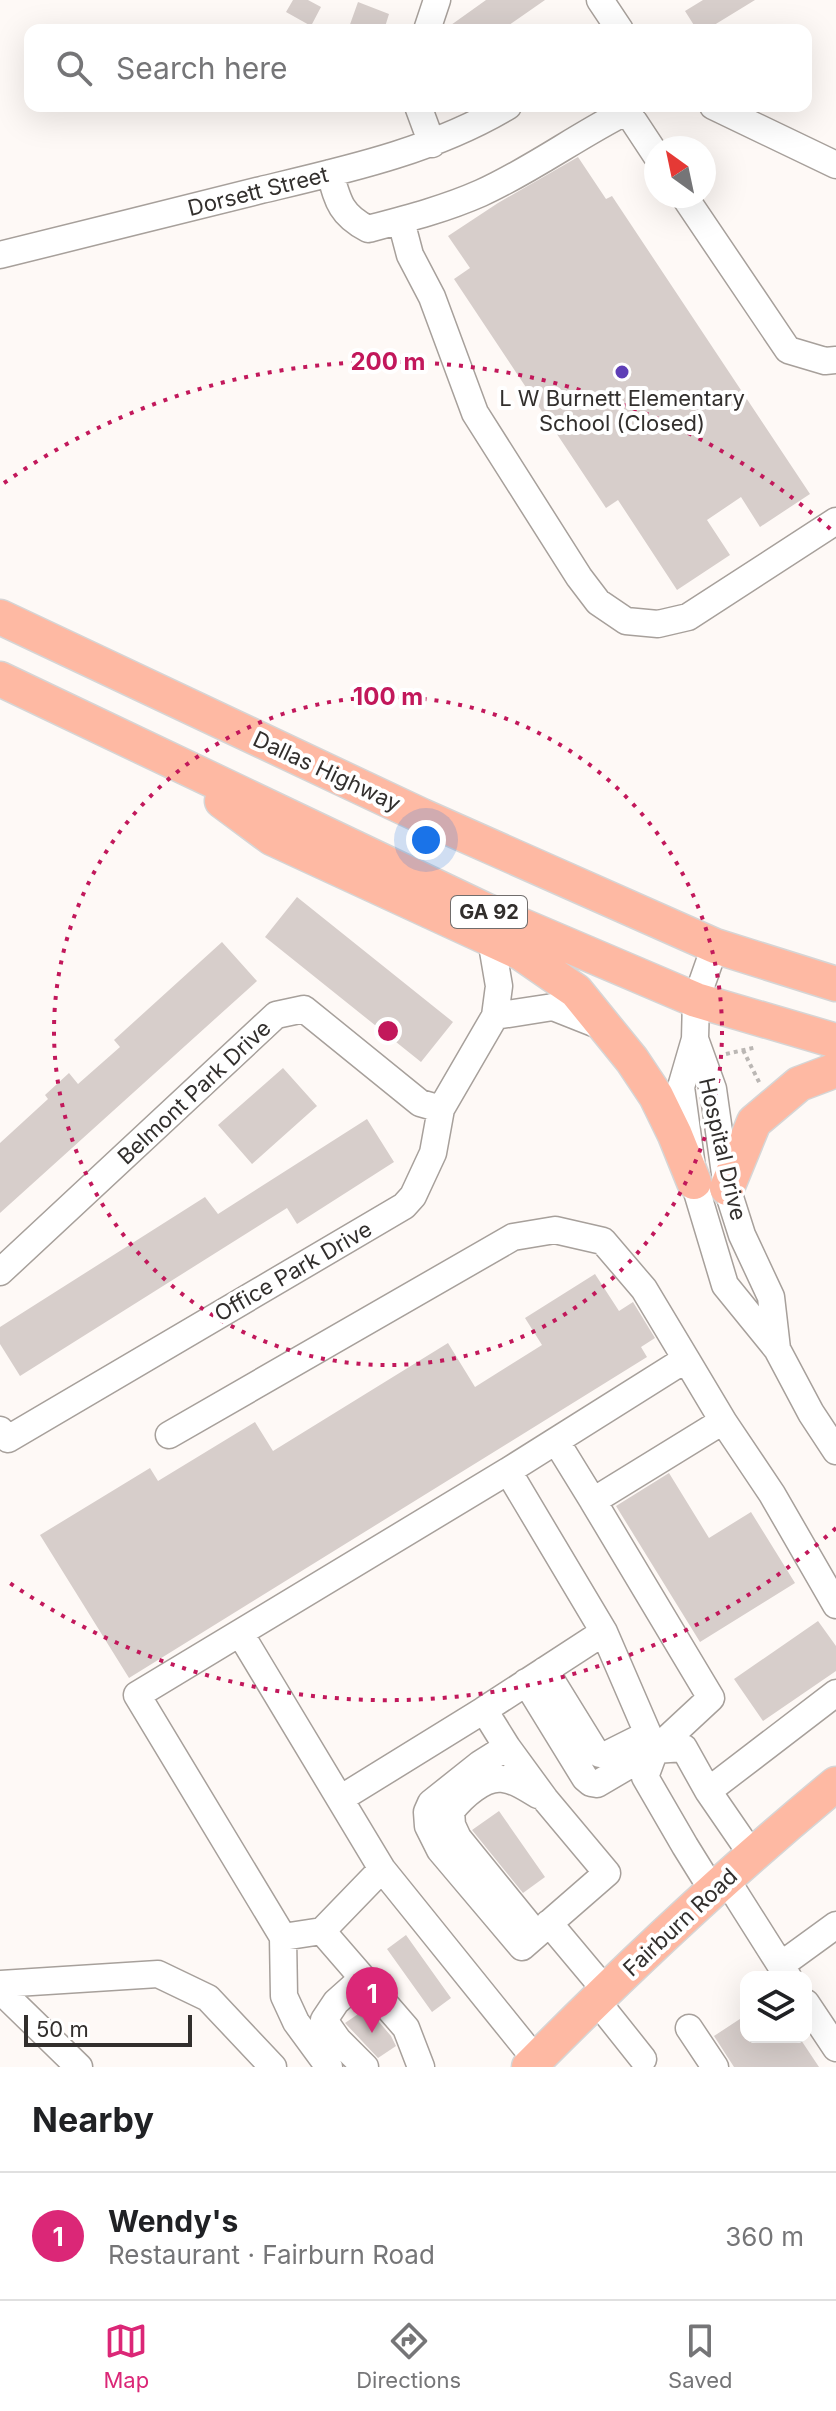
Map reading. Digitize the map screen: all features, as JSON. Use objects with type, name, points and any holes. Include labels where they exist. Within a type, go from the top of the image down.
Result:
[{"type":"main road","name":"Dallas Highway","points":[[0,617],[422,816],[715,946],[836,984]]},
{"type":"main road","name":"GA 92","points":[[0,679],[485,910],[696,1000],[836,1041]]},
{"type":"main road","points":[[161,756],[272,838],[521,953],[576,991],[632,1060],[656,1096],[694,1182]]},
{"type":"main road","points":[[727,1188],[754,1122],[799,1084],[836,1070]]},
{"type":"main road","name":"Fairburn Road","points":[[542,2061],[601,1995],[752,1855],[836,1784]]},
{"type":"street","points":[[429,24],[437,0]]},
{"type":"street","points":[[600,0],[615,24]]},
{"type":"street","points":[[420,112],[432,144]]},
{"type":"street","name":"Dorsett Street","points":[[0,255],[330,173],[432,144],[498,112]]},
{"type":"street","points":[[330,173],[338,202],[351,220],[368,229],[401,221],[480,193],[531,167],[623,112]]},
{"type":"street","points":[[632,112],[645,136]]},
{"type":"street","points":[[726,112],[836,165]]},
{"type":"street","points":[[692,208],[788,350],[825,361],[836,360]]},
{"type":"street","points":[[401,221],[410,255],[432,297],[475,413],[598,602],[626,621],[658,624],[688,617],[836,521]]},
{"type":"street","name":"Office Park Drive","points":[[0,1430],[8,1439],[404,1206],[413,1196],[433,1153],[441,1109],[495,1016],[499,986],[491,939]]},
{"type":"street","name":"Hospital Drive","points":[[715,946],[696,1000],[695,1039],[681,1087],[694,1182],[725,1285],[824,1410],[836,1451]]},
{"type":"street","points":[[495,1016],[553,1007],[607,1028]]},
{"type":"street","name":"Belmont Park Drive","points":[[0,1272],[276,1015],[304,1009],[420,1103],[441,1109]]},
{"type":"street","name":"Hospital Drive","points":[[695,1039],[713,1089],[727,1188],[742,1235],[771,1297],[777,1349]]},
{"type":"street","points":[[169,1435],[513,1237],[555,1230],[603,1241],[644,1289],[723,1421],[772,1494],[836,1605]]},
{"type":"street","points":[[329,2067],[296,2022],[284,1996],[283,1937],[137,1695],[508,1471],[686,1359]]},
{"type":"street","points":[[593,1501],[723,1421]]},
{"type":"street","points":[[536,1676],[585,1778],[597,1784],[711,1698],[556,1441]]},
{"type":"street","points":[[508,1471],[604,1632],[651,1742],[645,1777],[720,1885],[785,1971],[836,1925]]},
{"type":"street","points":[[340,1799],[604,1632]]},
{"type":"street","points":[[240,1633],[382,1869],[542,2061]]},
{"type":"street","points":[[708,1791],[836,1693]]},
{"type":"street","points":[[484,1710],[545,1799],[607,1873],[522,1947],[440,1850],[428,1826],[427,1812],[431,1803],[507,1747]]},
{"type":"street","points":[[651,1742],[684,1748],[708,1791],[752,1855]]},
{"type":"street","points":[[545,1799],[517,1783],[499,1778],[485,1782],[460,1800],[451,1811],[452,1825],[458,1838],[601,1995],[643,2059]]},
{"type":"street","points":[[283,1937],[322,1931],[382,1869]]},
{"type":"street","points":[[322,1931],[406,2028],[421,2067]]},
{"type":"street","points":[[0,1987],[158,1974],[208,1998],[273,2067]]},
{"type":"street","points":[[363,1978],[336,2002],[324,2020],[338,2040],[365,2067]]},
{"type":"street","points":[[0,1987],[79,2067]]},
{"type":"street","points":[[812,2012],[836,2048]]},
{"type":"street","points":[[689,2028],[715,2067]]},
{"type":"path","points":[[724,1054],[766,1045]]},
{"type":"path","points":[[743,1050],[763,1091]]},
{"type":"building","points":[[293,0],[308,0],[321,7],[312,24],[286,12]]},
{"type":"building","points":[[486,0],[545,0],[511,24],[452,24]]},
{"type":"building","points":[[703,0],[755,0],[716,24],[693,24],[685,11]]},
{"type":"building","points":[[358,2],[389,14],[386,24],[350,24]]},
{"type":"building","name":"L W Burnett Elementary School (Closed)","points":[[578,157],[606,199],[612,196],[810,494],[760,527],[741,497],[707,520],[730,555],[677,590],[618,500],[606,508],[454,279],[470,268],[448,236]]},
{"type":"building","points":[[297,897],[453,1022],[421,1062],[265,937]]},
{"type":"building","points":[[222,942],[257,981],[0,1213],[0,1143],[48,1099],[45,1095],[69,1073],[78,1084],[120,1047],[114,1040]]},
{"type":"building","points":[[283,1068],[317,1106],[252,1164],[218,1125]]},
{"type":"building","points":[[367,1119],[394,1162],[297,1224],[287,1208],[20,1376],[0,1344],[0,1327],[205,1197],[218,1214]]},
{"type":"building","points":[[595,1274],[619,1311],[633,1302],[655,1338],[641,1347],[647,1357],[129,1678],[40,1535],[150,1468],[158,1481],[255,1422],[273,1451],[448,1343],[475,1387],[542,1345],[525,1318]]},
{"type":"building","points":[[669,1473],[709,1538],[751,1512],[795,1583],[700,1642],[616,1506]]},
{"type":"building","points":[[818,1621],[836,1646],[836,1671],[763,1721],[734,1679]]},
{"type":"building","points":[[499,1811],[545,1877],[523,1893],[472,1830]]},
{"type":"building","points":[[406,1935],[451,1998],[432,2012],[387,1949]]},
{"type":"building","points":[[367,2008],[396,2046],[378,2058],[345,2023]]},
{"type":"building","points":[[740,2019],[740,2043],[803,2043],[819,2067],[734,2067],[714,2036]]},
{"type":"place","name":"L W Burnett Elementary School (Closed)","points":[[622,372]]},
{"type":"place","name":"Wendy's","points":[[372,2033]]}]
